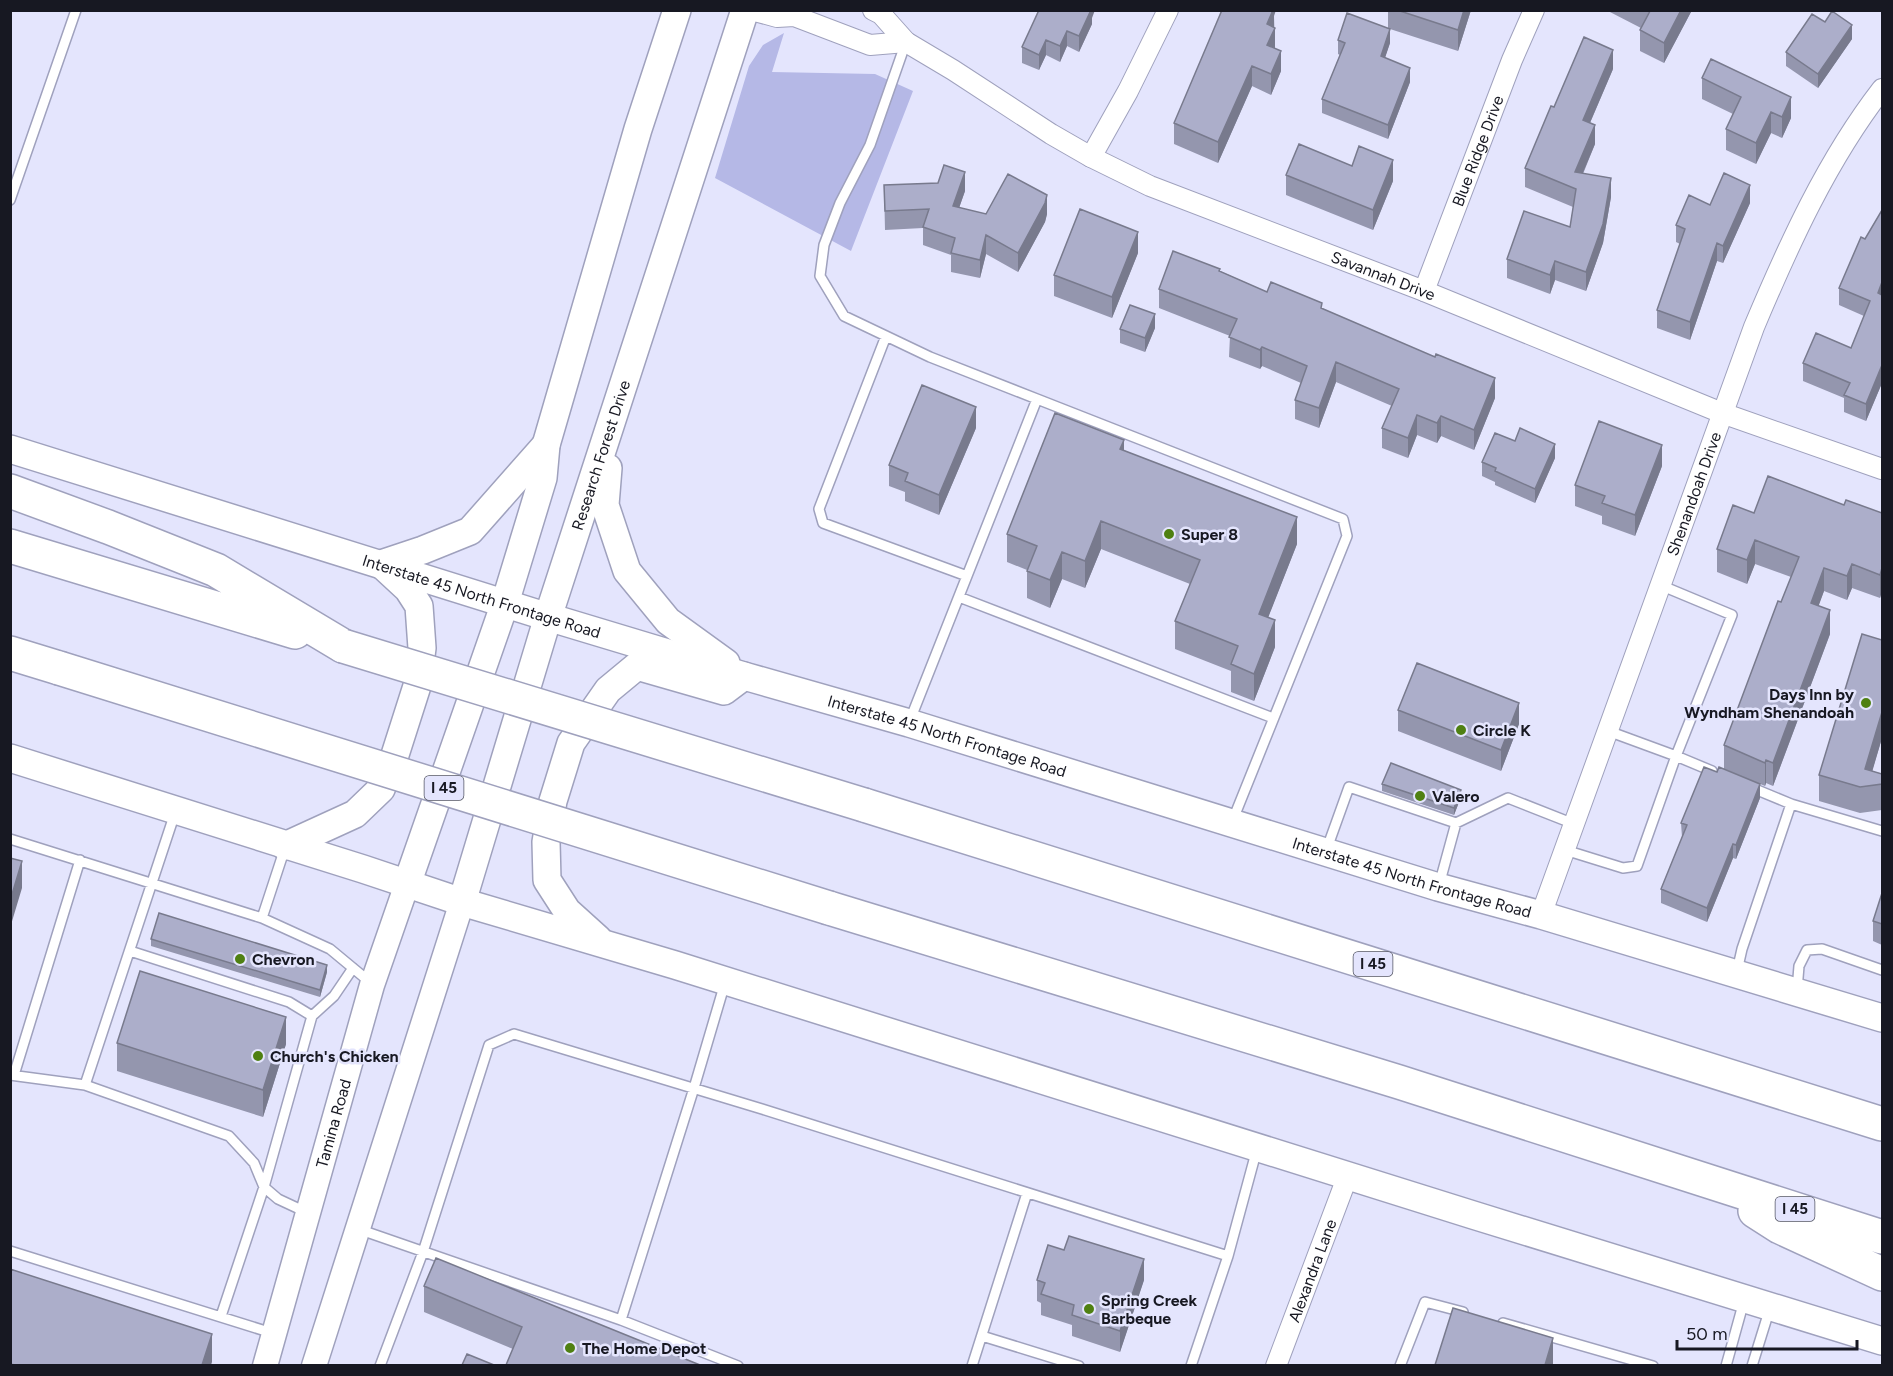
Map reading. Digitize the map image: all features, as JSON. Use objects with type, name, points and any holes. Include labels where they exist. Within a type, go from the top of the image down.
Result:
[{"type":"highway","points":[[10,491],[216,570],[343,646]]},
{"type":"highway","name":"I 45","points":[[10,546],[864,805],[1882,1124]]},
{"type":"highway","name":"I 45","points":[[10,653],[829,908],[1399,1082],[1882,1237]]},
{"type":"highway","points":[[1708,1182],[1780,1227],[1882,1274]]},
{"type":"main road","points":[[407,884],[505,603],[543,478],[546,445],[638,129],[677,10]]},
{"type":"main road","name":"Research Forest Drive","points":[[462,902],[548,617],[745,10]]},
{"type":"main road","points":[[604,944],[567,911],[547,880],[546,842],[551,811],[571,743],[608,690],[637,666],[724,691],[744,676],[668,621],[627,571],[604,505],[612,423]]},
{"type":"main road","points":[[285,846],[355,813],[381,789],[394,758],[417,686],[422,648],[419,606],[408,589],[381,564],[470,531],[546,445]]},
{"type":"main road","name":"Interstate 45 North Frontage Road","points":[[10,449],[548,617],[909,723],[1438,886],[1882,1018]]},
{"type":"main road","points":[[10,758],[462,902],[725,981],[1882,1341]]},
{"type":"street","points":[[751,10],[777,17],[794,16],[870,45],[906,42]]},
{"type":"street","name":"Savannah Drive","points":[[873,10],[881,14],[906,42],[1090,157],[1150,186],[1424,291],[1722,413],[1882,469]]},
{"type":"street","points":[[1090,157],[1128,91],[1168,10]]},
{"type":"street","name":"Blue Ridge Drive","points":[[1424,291],[1512,60],[1534,10]]},
{"type":"street","name":"Shenandoah Drive","points":[[1541,915],[1754,327],[1801,223],[1850,136],[1882,89]]},
{"type":"street","name":"Tamina Road","points":[[265,1365],[372,985],[407,884]]},
{"type":"street","points":[[314,1365],[462,902]]},
{"type":"street","name":"Alexandra Lane","points":[[1276,1365],[1348,1175]]},
{"type":"lane","points":[[10,201],[76,10]]},
{"type":"lane","points":[[906,42],[870,145],[840,203],[824,245],[820,276],[844,316],[930,357],[1344,519],[1347,536],[1232,823]]},
{"type":"lane","points":[[886,336],[819,509],[823,523],[967,576]]},
{"type":"lane","points":[[909,723],[1037,399]]},
{"type":"lane","points":[[1564,849],[1623,868],[1637,866],[1676,756],[1732,615],[1660,585]]},
{"type":"lane","points":[[959,597],[1273,718]]},
{"type":"lane","points":[[1608,731],[1718,773]]},
{"type":"lane","points":[[1739,782],[1791,804],[1882,831]]},
{"type":"lane","points":[[1326,851],[1349,787],[1456,824],[1508,798],[1574,824]]},
{"type":"lane","points":[[1737,974],[1742,949],[1791,804]]},
{"type":"lane","points":[[86,1086],[176,811]]},
{"type":"lane","points":[[1438,886],[1456,824]]},
{"type":"lane","points":[[10,839],[262,918],[330,949],[372,985]]},
{"type":"lane","points":[[262,918],[285,846]]},
{"type":"lane","points":[[80,860],[12,1075],[86,1086],[229,1136],[254,1163],[264,1187],[278,1199],[308,1214]]},
{"type":"lane","points":[[1797,993],[1799,966],[1807,950],[1822,949],[1882,970]]},
{"type":"lane","points":[[130,951],[289,1002],[312,1016]]},
{"type":"lane","points":[[221,1316],[264,1187],[312,1016],[334,996],[353,968]]},
{"type":"lane","points":[[621,1320],[725,981]]},
{"type":"lane","points":[[380,1365],[423,1252],[489,1045],[514,1034],[694,1088],[1228,1256]]},
{"type":"lane","points":[[1191,1365],[1228,1256],[1258,1147]]},
{"type":"lane","points":[[972,1365],[1027,1193]]},
{"type":"lane","points":[[357,1228],[621,1320],[738,1365]]},
{"type":"lane","points":[[10,1251],[275,1334]]},
{"type":"lane","points":[[1400,1365],[1425,1302],[1469,1314]]},
{"type":"lane","points":[[1726,1365],[1758,1302]]},
{"type":"lane","points":[[1752,1365],[1758,1302]]},
{"type":"lane","points":[[1490,1320],[1653,1365]]},
{"type":"lane","points":[[982,1336],[1079,1365]]},
{"type":"shaded area","points":[[784,33],[772,72],[875,74],[913,91],[851,251],[715,178],[749,66],[763,45]]},
{"type":"building","points":[[1039,10],[1091,10],[1079,36],[1067,31],[1060,46],[1046,40],[1039,55],[1022,47]]},
{"type":"building","points":[[1222,10],[1273,10],[1267,24],[1275,28],[1267,45],[1281,51],[1271,74],[1252,66],[1218,142],[1174,123]]},
{"type":"building","points":[[1397,10],[1464,10],[1458,30]]},
{"type":"building","points":[[1648,10],[1681,10],[1664,43],[1640,30],[1650,11]]},
{"type":"building","points":[[1832,11],[1852,25],[1818,74],[1786,52],[1812,14],[1825,22]]},
{"type":"building","points":[[1347,13],[1390,29],[1381,56],[1410,68],[1388,125],[1322,99],[1345,43],[1338,40]]},
{"type":"building","points":[[1584,37],[1613,50],[1583,120],[1595,125],[1575,172],[1611,178],[1603,224],[1586,272],[1555,261],[1550,275],[1507,259],[1524,211],[1570,227],[1576,189],[1525,168]]},
{"type":"building","points":[[1711,59],[1791,97],[1782,117],[1771,112],[1756,143],[1726,129],[1741,97],[1702,78]]},
{"type":"building","points":[[1299,144],[1352,166],[1359,146],[1393,160],[1373,210],[1286,175]]},
{"type":"building","points":[[944,165],[965,172],[953,206],[986,214],[1008,174],[1047,195],[1018,253],[986,235],[980,260],[951,253],[955,238],[923,227],[929,209],[885,211],[884,185],[938,183]]},
{"type":"building","points":[[1724,173],[1750,185],[1723,246],[1717,243],[1690,322],[1657,310],[1685,229],[1676,225],[1689,195],[1710,205]]},
{"type":"building","points":[[1080,209],[1138,232],[1112,297],[1054,275]]},
{"type":"building","points":[[1882,210],[1882,282],[1878,293],[1882,295],[1882,365],[1866,404],[1844,395],[1850,383],[1803,363],[1816,333],[1851,348],[1870,301],[1839,288],[1861,237],[1865,239]]},
{"type":"building","points":[[1173,251],[1220,269],[1219,271],[1267,292],[1271,282],[1322,303],[1321,308],[1435,357],[1436,354],[1495,378],[1474,430],[1441,416],[1437,423],[1417,415],[1408,438],[1382,428],[1399,389],[1336,362],[1319,408],[1295,400],[1307,366],[1262,347],[1260,350],[1229,337],[1237,319],[1159,289]]},
{"type":"building","points":[[1130,305],[1155,314],[1145,338],[1120,329]]},
{"type":"building","points":[[922,385],[976,407],[939,495],[905,481],[908,473],[889,465]]},
{"type":"building","points":[[1055,413],[1124,440],[1120,449],[1297,517],[1259,614],[1275,620],[1254,674],[1231,664],[1238,646],[1175,621],[1200,560],[1101,521],[1085,561],[1062,552],[1050,580],[1027,571],[1037,546],[1007,534]]},
{"type":"building","points":[[1599,421],[1662,445],[1635,515],[1602,503],[1605,496],[1575,485]]},
{"type":"building","points":[[1520,428],[1555,444],[1535,489],[1495,471],[1496,468],[1482,462],[1495,433],[1515,441]]},
{"type":"building","points":[[1768,476],[1844,505],[1846,500],[1882,513],[1880,575],[1852,564],[1847,576],[1824,568],[1811,603],[1830,610],[1773,763],[1766,760],[1765,763],[1724,745],[1778,601],[1781,602],[1799,557],[1755,540],[1747,560],[1717,549],[1733,505],[1754,513]]},
{"type":"building","name":"Days Inn by Wyndham Shenandoah","points":[[1862,634],[1882,640],[1882,712],[1865,769],[1882,774],[1882,784],[1860,787],[1819,775]]},
{"type":"building","points":[[1417,663],[1519,703],[1501,750],[1398,710]]},
{"type":"building","points":[[1391,763],[1461,790],[1454,808],[1382,784]]},
{"type":"building","points":[[1704,767],[1717,772],[1719,767],[1760,784],[1736,845],[1733,844],[1707,908],[1661,889],[1687,825],[1681,823]]},
{"type":"building","points":[[10,858],[22,861],[10,901]]},
{"type":"building","points":[[1882,893],[1882,924],[1873,921]]},
{"type":"building","name":"Chevron","points":[[159,913],[327,965],[320,990],[151,939]]},
{"type":"building","points":[[140,971],[286,1017],[263,1090],[117,1043]]},
{"type":"building","name":"Spring Creek Barbeque","points":[[1069,1236],[1144,1259],[1120,1331],[1072,1315],[1074,1305],[1041,1294],[1045,1283],[1037,1280],[1048,1245],[1064,1250]]},
{"type":"building","points":[[436,1258],[700,1365],[506,1365],[522,1327],[424,1286]]},
{"type":"building","points":[[10,1269],[212,1334],[202,1365],[10,1364]]},
{"type":"building","points":[[1453,1308],[1553,1338],[1545,1365],[1435,1365]]},
{"type":"building","points":[[467,1354],[494,1365],[462,1365]]},
{"type":"place","name":"Super 8","points":[[1169,534]]},
{"type":"place","name":"Days Inn by Wyndham Shenandoah","points":[[1866,703]]},
{"type":"place","name":"Circle K","points":[[1461,730]]},
{"type":"place","name":"Valero","points":[[1420,796]]},
{"type":"place","name":"Chevron","points":[[240,959]]},
{"type":"place","name":"Church's Chicken","points":[[258,1056]]},
{"type":"place","name":"Spring Creek Barbeque","points":[[1089,1309]]},
{"type":"place","name":"The Home Depot","points":[[570,1348]]}]
